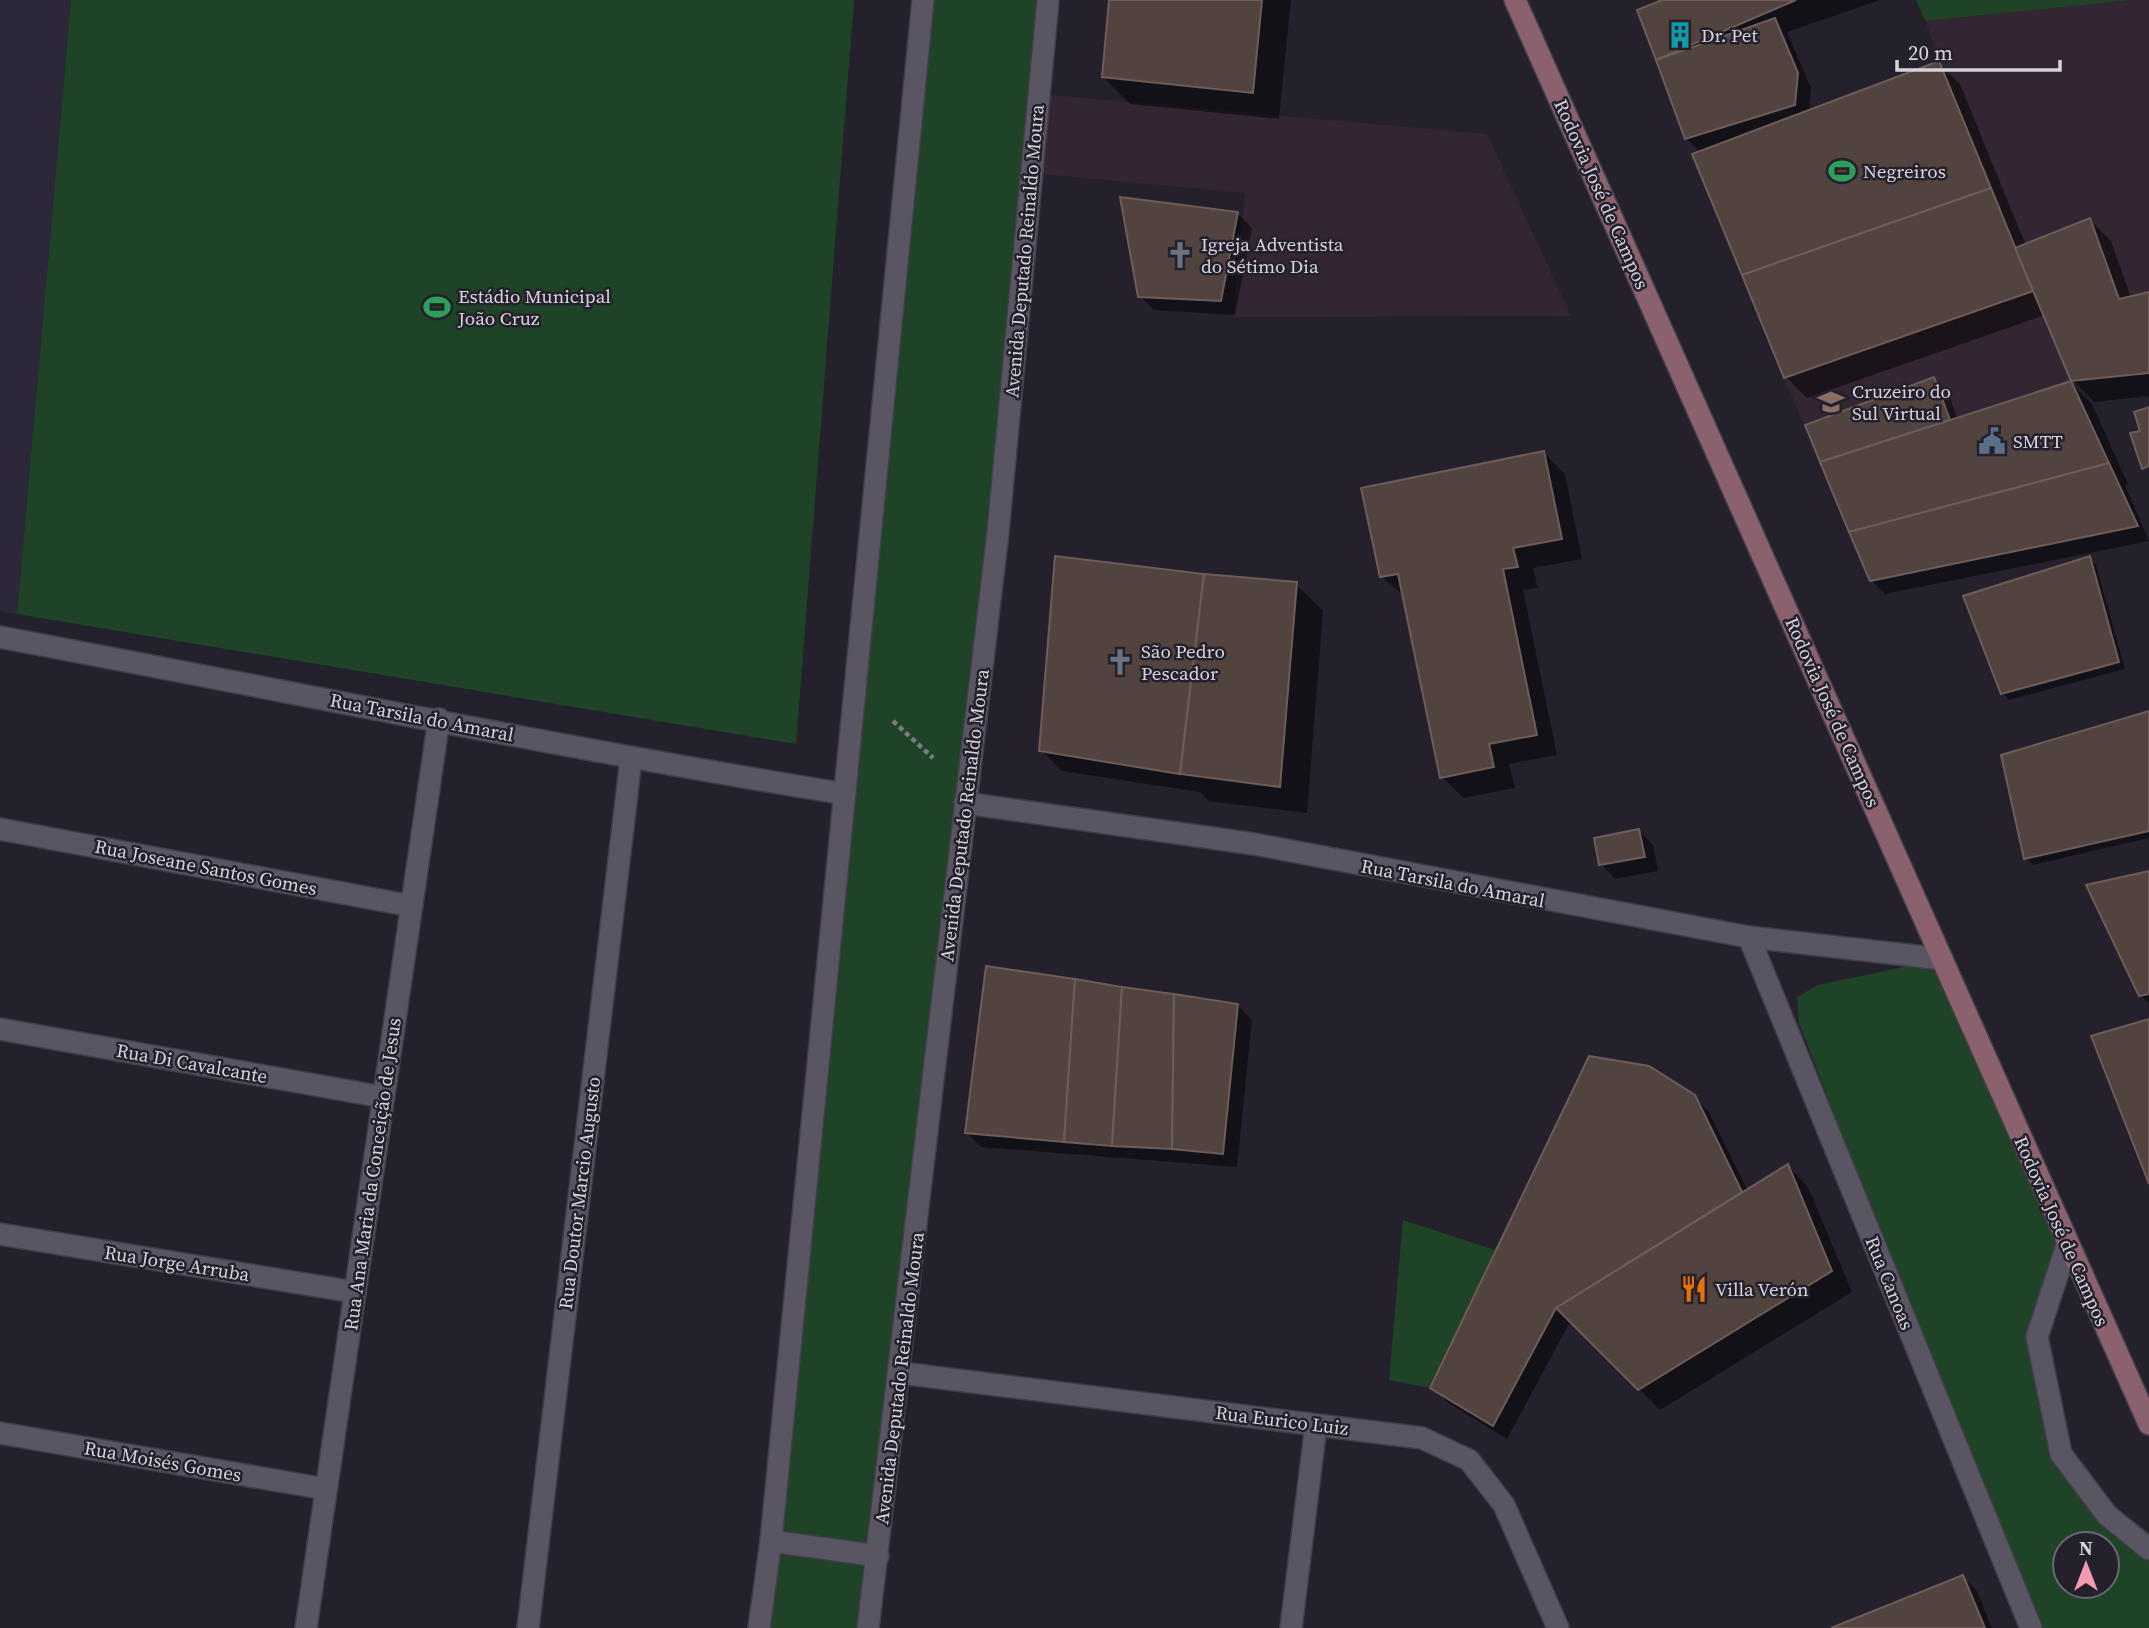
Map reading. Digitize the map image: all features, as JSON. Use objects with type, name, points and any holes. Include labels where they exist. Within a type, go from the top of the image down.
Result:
[{"type":"main road","name":"Rodovia José de Campos","points":[[1516,0],[2067,1245],[2149,1424]]},
{"type":"street","points":[[759,1628],[771,1541],[923,0]]},
{"type":"street","name":"Avenida Deputado Reinaldo Moura","points":[[868,1628],[901,1373],[998,531],[1048,0]]},
{"type":"street","name":"Rua Tarsila do Amaral","points":[[0,637],[439,719],[631,759],[845,794]]},
{"type":"street","name":"Rua Ana Maria da Conceição de Jesus","points":[[306,1628],[439,719]]},
{"type":"street","name":"Rua Doutor Marcio Augusto","points":[[528,1628],[631,759]]},
{"type":"street","name":"Rua Tarsila do Amaral","points":[[966,796],[1255,844],[1749,937],[1942,959]]},
{"type":"street","name":"Rua Joseane Santos Gomes","points":[[0,829],[412,906]]},
{"type":"street","name":"Rua Canoas","points":[[1749,937],[2031,1628]]},
{"type":"street","name":"Rua Di Cavalcante","points":[[0,1029],[383,1097]]},
{"type":"street","name":"Rua Jorge Arruba","points":[[0,1234],[354,1292]]},
{"type":"street","points":[[2067,1245],[2037,1337],[2061,1454],[2107,1515],[2149,1549]]},
{"type":"street","name":"Rua Eurico Luiz","points":[[901,1373],[1422,1438],[1469,1460],[1504,1505],[1558,1628]]},
{"type":"street","points":[[1291,1628],[1316,1424]]},
{"type":"street","name":"Rua Moisés Gomes","points":[[0,1433],[326,1489]]},
{"type":"street","points":[[771,1541],[878,1556]]},
{"type":"path","points":[[855,686],[966,796]]},
{"type":"shaded area","points":[[0,0],[71,0],[17,614],[0,611]]},
{"type":"shaded area","name":"Negreiros","points":[[2149,0],[2149,373],[2071,381],[1820,462],[1784,378],[2033,291],[1925,21]]},
{"type":"shaded area","points":[[1039,94],[1487,134],[1571,316],[1233,317],[1245,193],[1031,173]]},
{"type":"green space","name":"Estádio Municipal João Cruz","points":[[71,0],[854,0],[796,744],[17,614]]},
{"type":"green space","points":[[923,0],[1048,0],[868,1628],[759,1628]]},
{"type":"green space","points":[[1916,0],[2132,0],[1925,21]]},
{"type":"green space","points":[[1942,959],[2067,1245],[2037,1337],[2061,1454],[2149,1549],[2149,1628],[2032,1628],[1799,1023],[1797,997],[1818,985]]},
{"type":"green space","points":[[1403,1220],[1495,1250],[1430,1388],[1389,1380]]},
{"type":"building","points":[[1109,0],[1262,0],[1253,93],[1102,77]]},
{"type":"building","name":"Dr. Pet","points":[[1662,0],[1796,0],[1656,60],[1637,10]]},
{"type":"building","points":[[1775,18],[1798,73],[1795,105],[1685,139],[1656,60]]},
{"type":"building","name":"Negreiros","points":[[1939,61],[1991,188],[1742,275],[1692,154]]},
{"type":"building","name":"Negreiros","points":[[1991,188],[2033,291],[1784,378],[1742,275]]},
{"type":"building","name":"Igreja Adventista do Sétimo Dia","points":[[1120,197],[1238,212],[1221,301],[1138,297]]},
{"type":"building","points":[[2090,218],[2119,299],[2149,292],[2149,373],[2071,381],[2015,248]]},
{"type":"building","points":[[1934,377],[1950,420],[1820,462],[1805,425]]},
{"type":"building","name":"SMTT","points":[[2071,381],[2109,463],[1849,532],[1820,462]]},
{"type":"building","points":[[2149,407],[2149,466],[2142,469],[2130,433],[2140,431],[2134,412]]},
{"type":"building","points":[[1544,451],[1562,539],[1513,548],[1518,567],[1503,569],[1537,735],[1489,744],[1494,767],[1440,778],[1398,574],[1380,577],[1361,488]]},
{"type":"building","points":[[2109,463],[2138,526],[1870,581],[1849,532]]},
{"type":"building","name":"São Pedro Pescador","points":[[1055,556],[1204,574],[1180,774],[1039,751]]},
{"type":"building","points":[[2090,556],[2119,662],[2001,694],[1963,596]]},
{"type":"building","points":[[1204,574],[1297,582],[1280,787],[1180,774]]},
{"type":"building","points":[[2149,711],[2149,831],[2024,859],[2001,755]]},
{"type":"building","points":[[1639,829],[1645,857],[1599,865],[1594,838]]},
{"type":"building","points":[[2149,871],[2149,994],[2139,996],[2086,885]]},
{"type":"building","points":[[986,966],[1075,979],[1064,1142],[965,1133]]},
{"type":"building","points":[[1075,979],[1122,987],[1112,1146],[1064,1142]]},
{"type":"building","points":[[1122,987],[1174,994],[1172,1149],[1112,1146]]},
{"type":"building","points":[[1174,994],[1238,1004],[1223,1154],[1172,1149]]},
{"type":"building","points":[[2149,1019],[2149,1184],[2091,1036]]},
{"type":"building","points":[[1589,1056],[1649,1066],[1695,1095],[1742,1192],[1556,1308],[1493,1426],[1430,1388]]},
{"type":"building","name":"Villa Verón","points":[[1788,1164],[1832,1271],[1638,1390],[1556,1308]]},
{"type":"building","points":[[1963,1575],[1985,1628],[1831,1628]]},
{"type":"place","name":"Dr. Pet","points":[[1680,35]]},
{"type":"place","name":"Negreiros","points":[[1842,171]]},
{"type":"place","name":"Igreja Adventista do Sétimo Dia","points":[[1180,255]]},
{"type":"place","name":"Estádio Municipal João Cruz","points":[[437,307]]},
{"type":"place","name":"Cruzeiro do Sul Virtual","points":[[1831,402]]},
{"type":"place","name":"SMTT","points":[[1992,441]]},
{"type":"place","name":"São Pedro Pescador","points":[[1120,662]]},
{"type":"place","name":"Villa Verón","points":[[1694,1289]]}]
